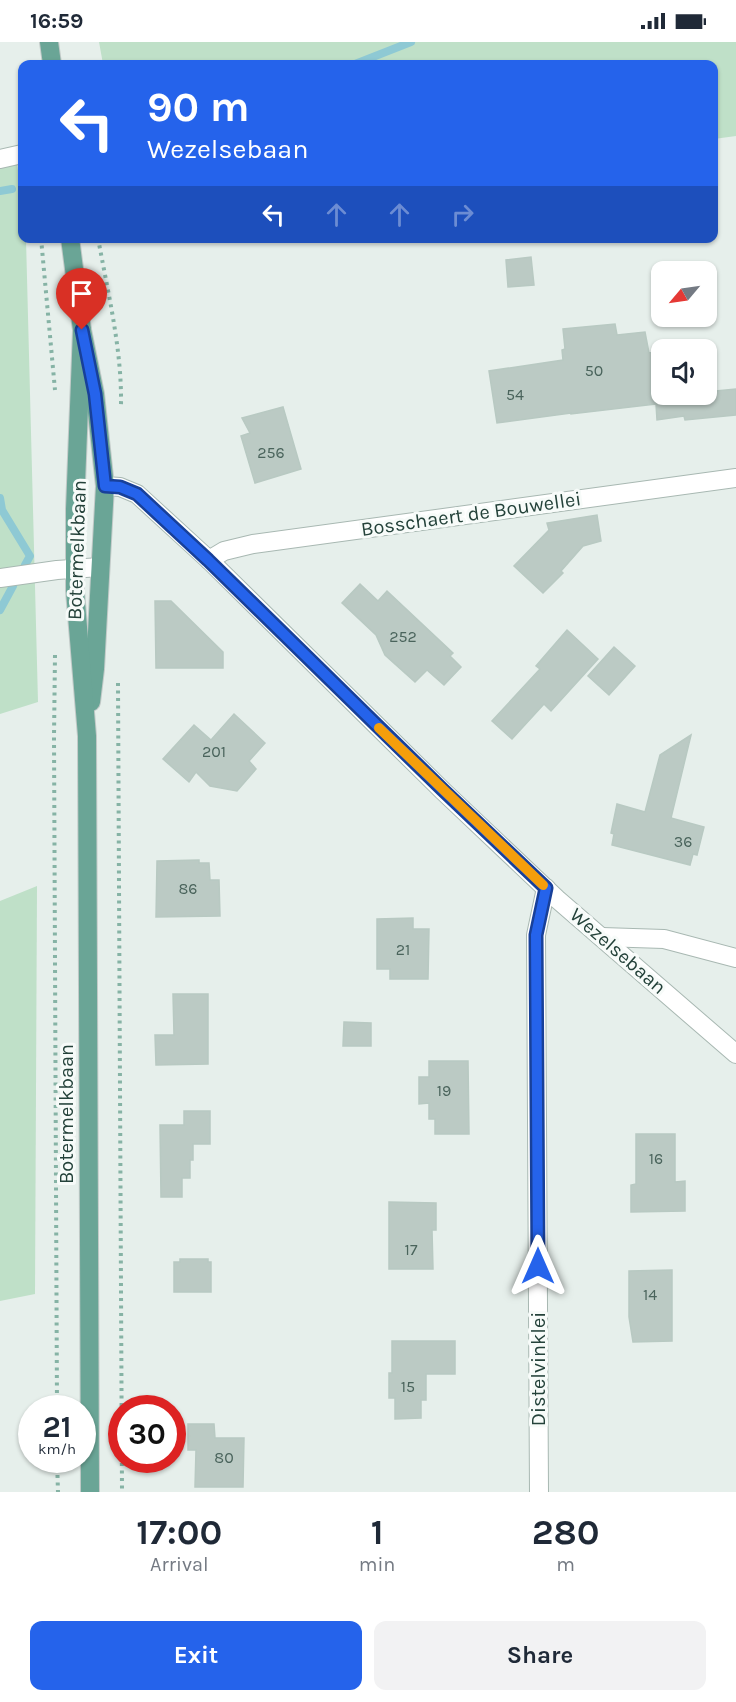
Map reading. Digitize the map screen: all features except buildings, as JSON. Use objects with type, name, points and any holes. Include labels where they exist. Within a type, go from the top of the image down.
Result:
[{"type":"main road","points":[[49,42],[51,60]]},
{"type":"main road","name":"Botermelkbaan","points":[[71,243],[82,330],[95,394],[105,486],[95,669],[87,736]]},
{"type":"main road","name":"Botermelkbaan","points":[[82,330],[75,568],[80,671],[87,736],[90,1492]]},
{"type":"street","points":[[0,159],[18,155]]},
{"type":"street","name":"Bosschaert de Bouwellei","points":[[208,560],[224,551],[253,544],[736,478]]},
{"type":"street","name":"Wezelsebaan","points":[[105,486],[120,487],[137,494],[546,888],[736,1054]]},
{"type":"street","points":[[0,578],[100,567]]},
{"type":"street","name":"Distelvinklei","points":[[539,1492],[536,935],[546,888]]},
{"type":"street","points":[[602,937],[664,939],[736,958]]},
{"type":"path","points":[[41,243],[55,394]]},
{"type":"path","points":[[99,243],[113,322],[121,390],[121,414]]},
{"type":"path","points":[[55,653],[57,1395]]},
{"type":"path","points":[[118,679],[122,1492]]},
{"type":"path","points":[[57,1473],[57,1492]]},
{"type":"green space","points":[[99,42],[736,42],[736,136],[718,138],[718,60],[102,60]]},
{"type":"green space","points":[[16,155],[18,243],[26,243],[38,702],[0,714],[0,159]]},
{"type":"green space","points":[[37,886],[35,1294],[0,1301],[0,901]]},
{"type":"waterway","points":[[365,60],[411,42]]},
{"type":"waterway","points":[[0,191],[12,189]]},
{"type":"waterway","points":[[0,498],[2,510],[30,556],[25,565]]},
{"type":"waterway","points":[[0,610],[13,586]]},
{"type":"slow traffic","points":[[379,728],[543,885]]},
{"type":"route","points":[[82,330],[95,394],[105,486],[120,487],[137,494],[546,888],[536,935],[538,1266]]}]
